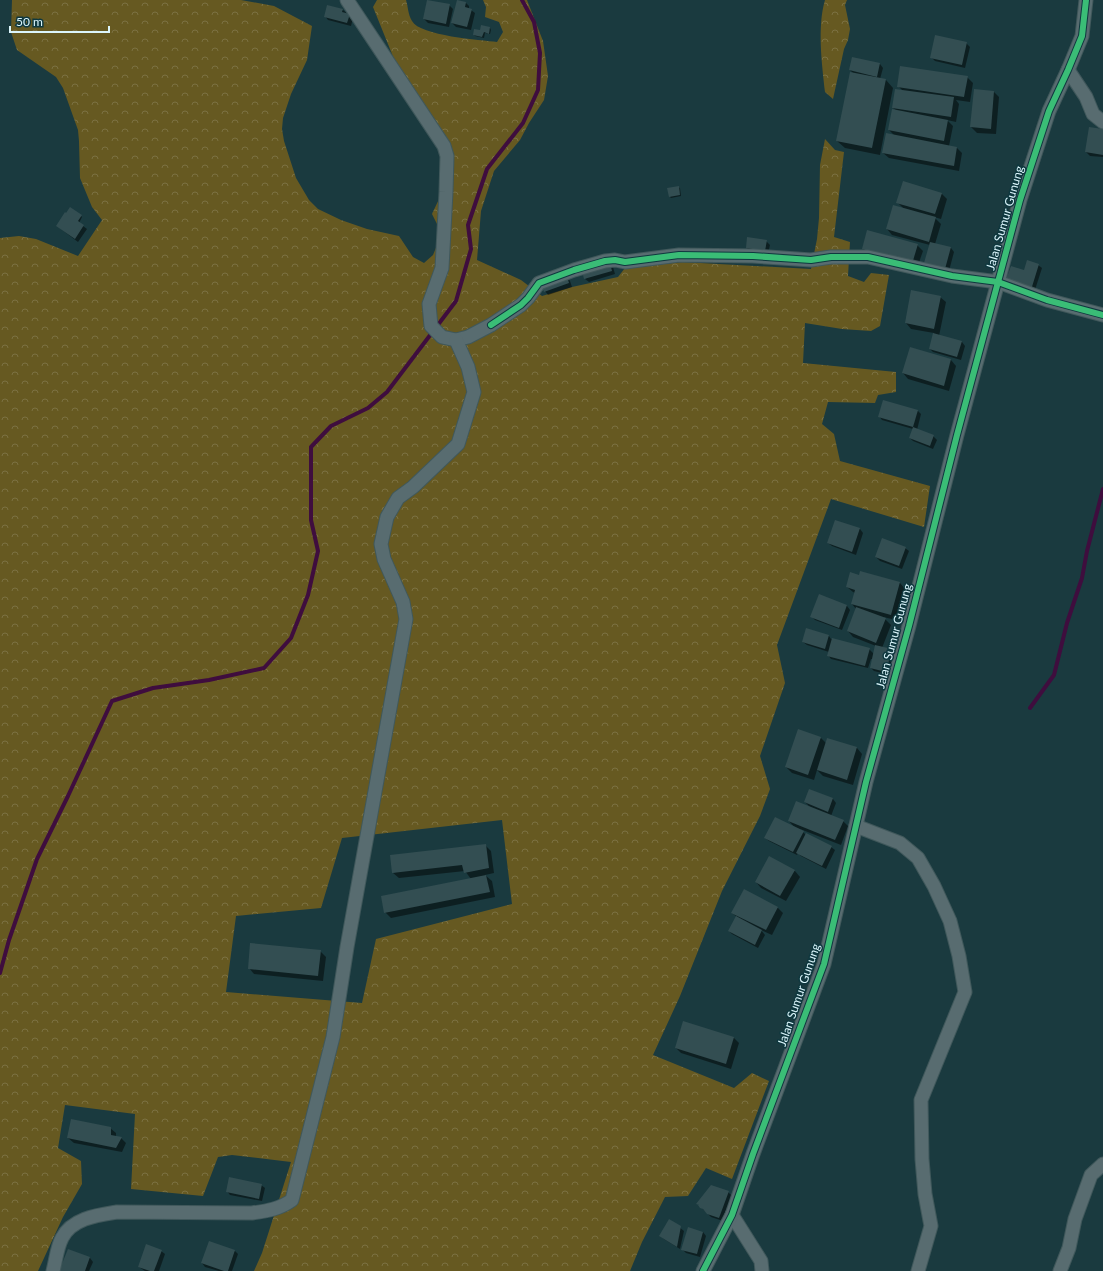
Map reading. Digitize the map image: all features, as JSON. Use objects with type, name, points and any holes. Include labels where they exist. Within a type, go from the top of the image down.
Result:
[{"type":"street","points":[[347,0],[444,146],[447,156],[442,268],[429,304],[432,326],[442,337],[456,340],[468,337],[491,325],[521,305],[539,283],[574,270],[605,261],[615,260],[625,262],[679,255],[753,256],[811,260],[831,257],[868,257],[952,276],[998,282],[1047,300],[1103,315]]},
{"type":"street","name":"Jalan Sumur Gunung","points":[[703,1271],[732,1215],[753,1154],[824,964],[866,782],[909,626],[957,435],[1020,200],[1049,111],[1082,36],[1086,0]]},
{"type":"street","points":[[1068,70],[1086,97],[1093,114],[1103,122]]},
{"type":"street","points":[[53,1271],[62,1238],[71,1226],[95,1215],[117,1212],[252,1214],[271,1211],[286,1205],[292,1200],[333,1037],[347,947],[406,619],[403,602],[384,559],[381,544],[388,516],[398,498],[413,487],[458,444],[474,392],[468,367],[456,340]]},
{"type":"street","points":[[856,826],[900,843],[918,858],[934,886],[950,921],[960,956],[965,992],[921,1100],[922,1159],[925,1194],[931,1226],[918,1271]]},
{"type":"street","points":[[1060,1271],[1069,1248],[1075,1219],[1091,1175],[1103,1164]]},
{"type":"street","points":[[732,1215],[761,1261],[762,1271]]},
{"type":"green space","points":[[12,0],[241,0],[274,6],[312,26],[307,60],[291,94],[283,118],[282,129],[284,141],[296,178],[309,200],[318,209],[341,220],[367,229],[399,236],[413,257],[424,263],[433,255],[438,243],[440,230],[432,214],[447,182],[443,148],[407,100],[392,54],[373,7],[377,0],[406,0],[411,19],[417,26],[438,34],[497,42],[503,32],[499,22],[485,17],[486,7],[483,0],[527,0],[543,41],[548,76],[544,100],[520,140],[494,171],[481,211],[477,260],[521,280],[542,296],[572,287],[618,277],[625,268],[682,262],[811,269],[817,239],[820,165],[825,139],[835,150],[844,152],[834,237],[850,242],[848,276],[864,282],[871,273],[889,275],[880,326],[871,331],[842,329],[805,323],[803,363],[896,372],[896,392],[878,395],[875,403],[828,402],[822,424],[834,434],[840,461],[930,486],[924,527],[831,499],[777,645],[785,683],[760,756],[770,789],[760,816],[722,891],[680,996],[653,1055],[734,1088],[752,1073],[769,1081],[732,1179],[706,1168],[688,1196],[665,1197],[642,1242],[630,1271],[254,1271],[262,1253],[291,1162],[232,1155],[218,1157],[203,1196],[131,1189],[135,1114],[65,1105],[58,1148],[81,1161],[82,1184],[63,1217],[38,1271],[0,1271],[0,238],[19,236],[36,239],[78,256],[102,220],[92,207],[80,178],[78,130],[63,88],[56,77],[17,50],[11,32]],"holes":[[[502,820],[512,904],[376,939],[362,1003],[226,992],[236,916],[321,908],[342,838]]]},
{"type":"green space","points":[[825,0],[847,0],[845,5],[850,29],[833,99],[825,92],[822,58],[821,22]]},
{"type":"building","points":[[427,0],[450,4],[446,24],[423,19]]},
{"type":"building","points":[[457,0],[466,2],[465,7],[472,9],[467,27],[451,23]]},
{"type":"building","points":[[327,5],[343,9],[342,12],[350,14],[347,23],[324,17]]},
{"type":"building","points":[[481,25],[490,27],[489,34],[484,32],[482,37],[473,35],[474,29],[480,30]]},
{"type":"building","points":[[935,35],[967,42],[962,65],[930,58]]},
{"type":"building","points":[[852,57],[880,63],[877,77],[849,70]]},
{"type":"building","points":[[900,66],[968,76],[964,97],[897,87]]},
{"type":"building","points":[[850,72],[886,79],[872,148],[836,141]]},
{"type":"building","points":[[895,89],[954,97],[951,117],[892,108]]},
{"type":"building","points":[[974,89],[994,91],[991,129],[970,127]]},
{"type":"building","points":[[892,109],[948,120],[944,141],[888,130]]},
{"type":"building","points":[[1089,127],[1103,129],[1103,155],[1085,152]]},
{"type":"building","points":[[886,133],[957,147],[954,166],[882,153]]},
{"type":"building","points":[[903,181],[942,193],[935,214],[896,203]]},
{"type":"building","points":[[679,186],[680,195],[669,197],[667,188]]},
{"type":"building","points":[[893,205],[936,217],[929,242],[886,229]]},
{"type":"building","points":[[70,207],[82,215],[78,221],[84,225],[75,239],[56,226]]},
{"type":"building","points":[[867,230],[918,244],[912,264],[862,249]]},
{"type":"building","points":[[747,237],[767,240],[765,251],[746,248]]},
{"type":"building","points":[[930,242],[951,247],[945,269],[924,263]]},
{"type":"building","points":[[1027,260],[1039,264],[1031,290],[1005,282],[1011,266],[1024,270]]},
{"type":"building","points":[[610,263],[612,271],[584,279],[582,271]]},
{"type":"building","points":[[567,276],[569,283],[544,292],[541,285]]},
{"type":"building","points":[[911,290],[941,296],[934,329],[905,323]]},
{"type":"building","points":[[933,333],[962,341],[957,357],[929,349]]},
{"type":"building","points":[[910,347],[951,359],[944,386],[902,373]]},
{"type":"building","points":[[883,400],[918,410],[913,427],[878,417]]},
{"type":"building","points":[[913,427],[934,435],[930,446],[909,438]]},
{"type":"building","points":[[835,520],[860,528],[852,552],[827,543]]},
{"type":"building","points":[[882,538],[906,547],[899,566],[875,557]]},
{"type":"building","points":[[860,571],[900,582],[891,615],[851,604],[855,590],[846,587],[850,572],[859,575]]},
{"type":"building","points":[[819,594],[847,605],[839,628],[810,617]]},
{"type":"building","points":[[856,607],[886,618],[876,643],[847,631]]},
{"type":"building","points":[[806,628],[829,635],[825,649],[802,642]]},
{"type":"building","points":[[832,638],[870,648],[865,666],[827,656]]},
{"type":"building","points":[[875,645],[892,649],[886,672],[870,668]]},
{"type":"building","points":[[798,729],[821,737],[808,775],[785,767]]},
{"type":"building","points":[[827,738],[857,747],[847,780],[817,770]]},
{"type":"building","points":[[809,789],[833,798],[828,812],[804,802]]},
{"type":"building","points":[[796,801],[844,820],[835,840],[788,821]]},
{"type":"building","points":[[775,817],[804,831],[793,852],[764,838]]},
{"type":"building","points":[[806,833],[832,846],[822,866],[796,853]]},
{"type":"building","points":[[486,844],[489,868],[464,873],[462,865],[392,873],[390,855]]},
{"type":"building","points":[[769,856],[795,870],[780,896],[755,882]]},
{"type":"building","points":[[486,875],[490,892],[384,913],[381,896]]},
{"type":"building","points":[[744,889],[778,907],[766,930],[731,913]]},
{"type":"building","points":[[736,916],[762,930],[755,945],[728,931]]},
{"type":"building","points":[[250,943],[321,950],[318,976],[248,969]]},
{"type":"building","points":[[683,1021],[734,1037],[726,1064],[675,1048]]},
{"type":"building","points":[[71,1119],[111,1127],[111,1135],[122,1137],[116,1148],[67,1138]]},
{"type":"building","points":[[229,1177],[262,1184],[259,1199],[226,1192]]},
{"type":"building","points":[[711,1185],[729,1191],[719,1218],[707,1214],[700,1208],[699,1205],[696,1204]]},
{"type":"building","points":[[669,1219],[681,1226],[677,1247],[659,1236]]},
{"type":"building","points":[[688,1227],[703,1232],[697,1254],[681,1250]]},
{"type":"building","points":[[209,1241],[235,1250],[228,1271],[201,1263]]},
{"type":"building","points":[[146,1244],[162,1250],[154,1271],[138,1267]]},
{"type":"building","points":[[68,1249],[90,1257],[85,1271],[59,1271]]},
{"type":"waterway","points":[[0,973],[9,940],[37,859],[112,701],[153,688],[209,680],[264,668],[291,638],[308,595],[318,551],[311,520],[311,447],[331,426],[368,408],[387,392],[456,301],[471,249],[468,225],[487,169],[523,123],[538,90],[540,53],[534,22],[522,0]]},
{"type":"waterway","points":[[1030,708],[1054,675],[1067,623],[1082,578],[1087,551],[1103,489]]},
{"type":"cycle path","points":[[703,1271],[732,1215],[753,1154],[824,964],[866,782],[909,626],[957,435],[1020,200],[1049,111],[1082,36],[1086,0]]},
{"type":"cycle path","points":[[491,325],[521,305],[539,283],[574,270],[605,261],[615,260],[625,262],[679,255],[753,256],[811,260],[831,257],[868,257],[952,276],[998,282],[1047,300],[1103,315]]}]
